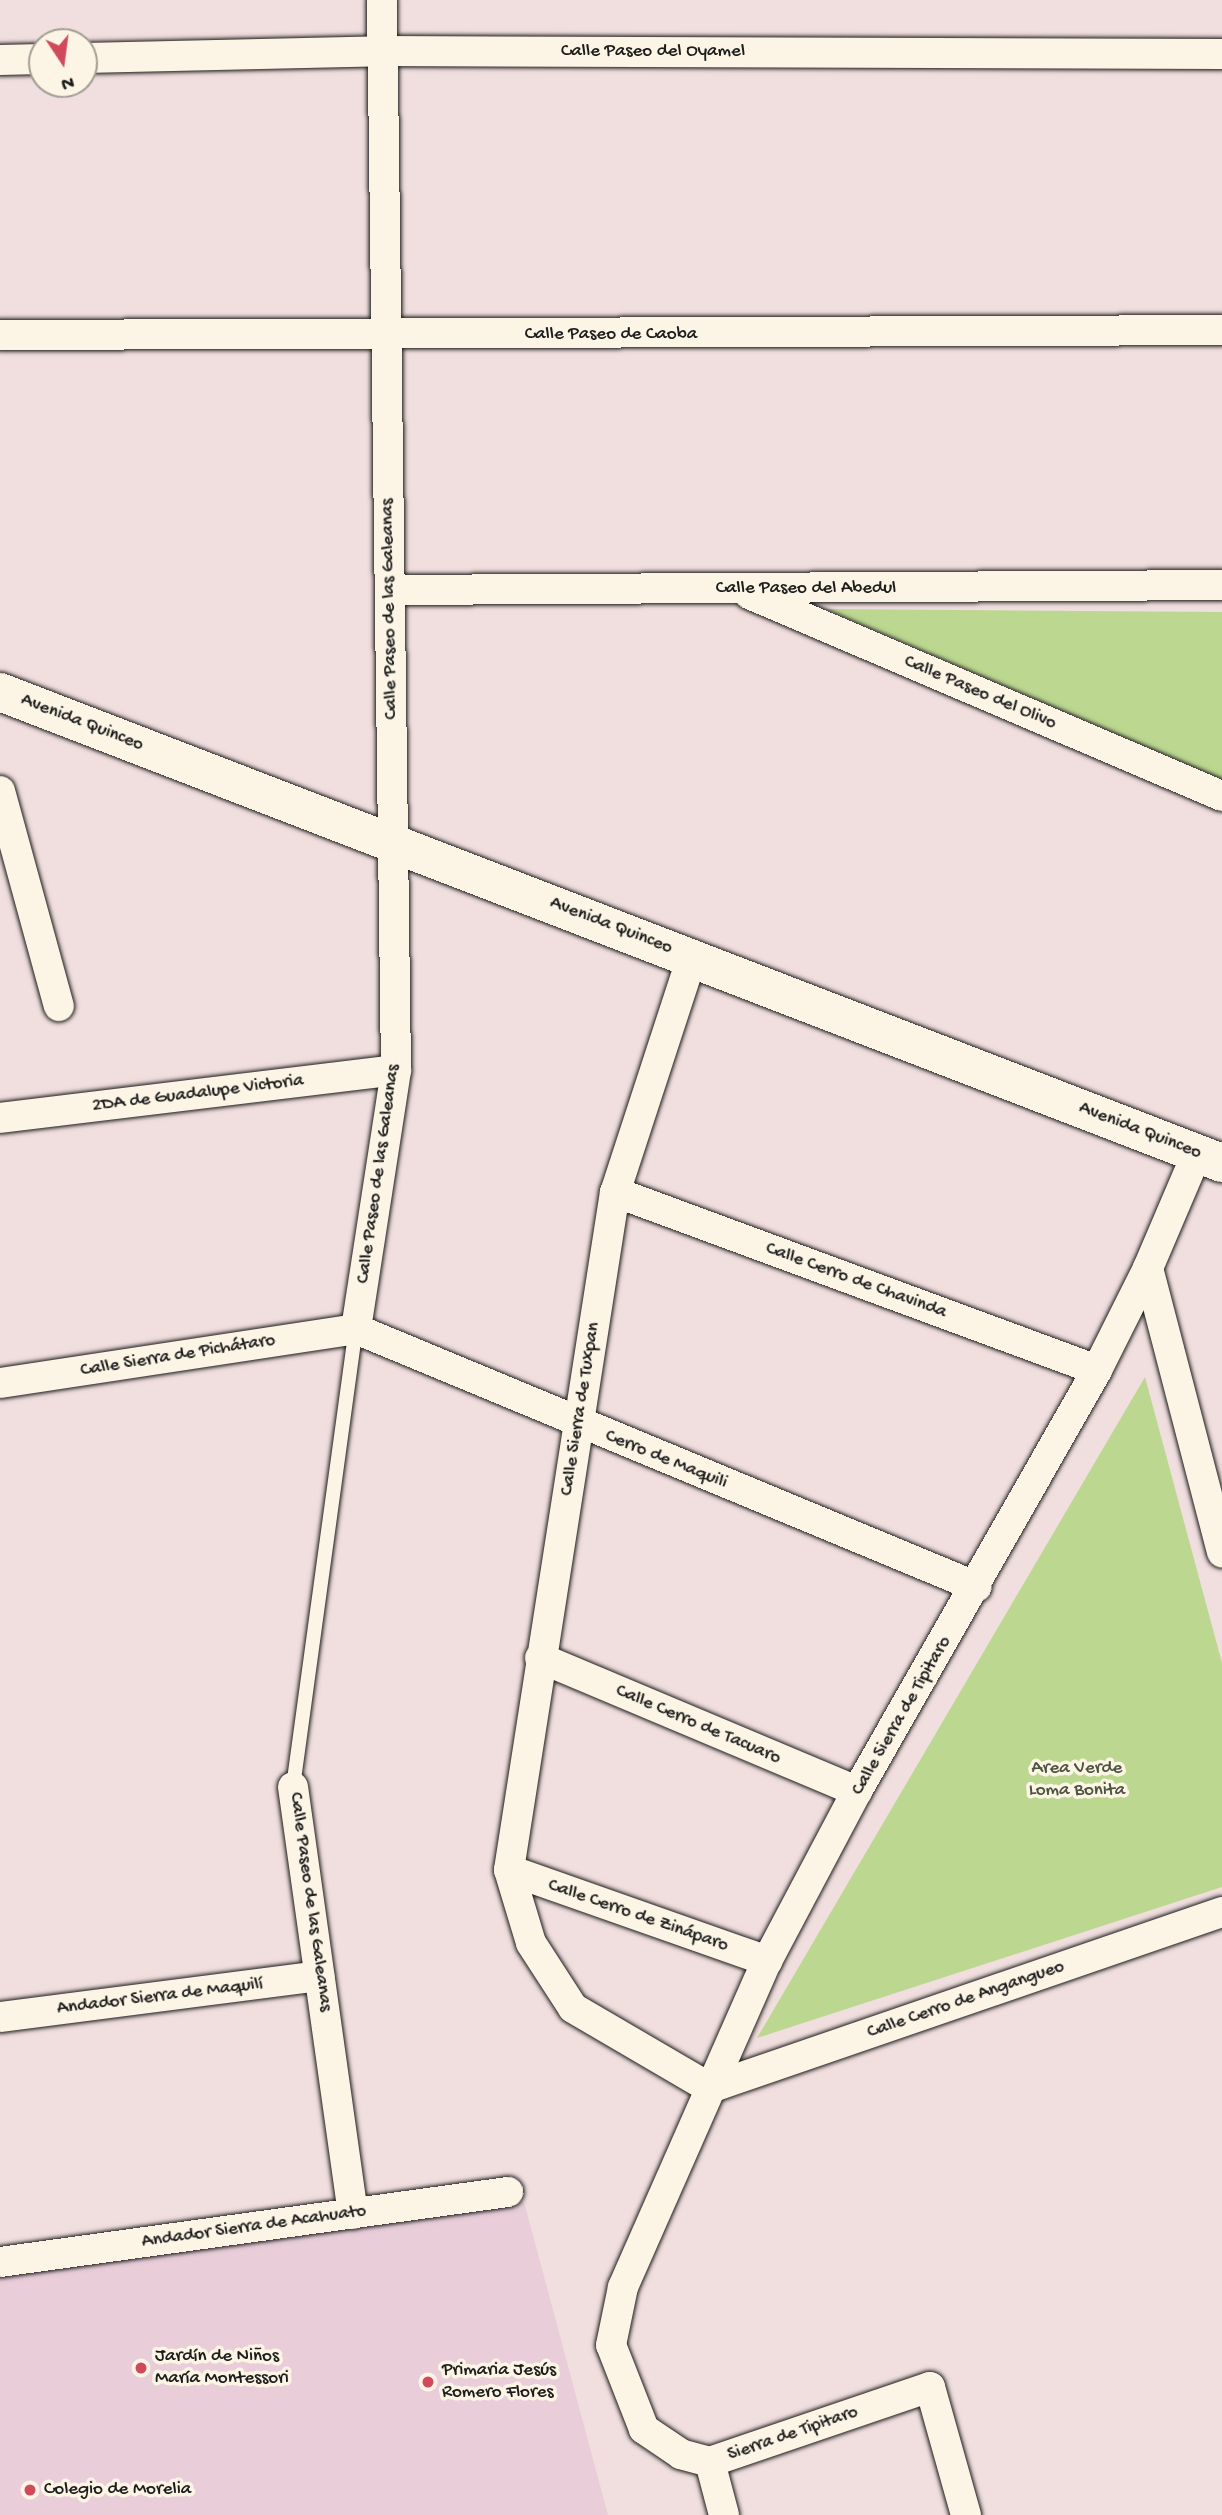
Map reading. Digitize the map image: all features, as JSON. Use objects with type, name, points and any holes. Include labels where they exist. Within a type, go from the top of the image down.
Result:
[{"type":"street","name":"Calle Paseo de las Galeanas","points":[[356,1329],[396,1070],[382,0]]},
{"type":"street","name":"Calle Paseo del Oyamel","points":[[98,58],[383,51],[1222,54]]},
{"type":"street","points":[[0,60],[28,59]]},
{"type":"street","name":"Calle Paseo de Caoba","points":[[0,335],[386,336],[1222,330]]},
{"type":"street","name":"Calle Paseo del Abedul","points":[[390,590],[1222,585]]},
{"type":"street","name":"Calle Paseo del Olivo","points":[[738,590],[1222,796]]},
{"type":"street","name":"Avenida Quinceo","points":[[0,692],[1209,1158]]},
{"type":"street","points":[[0,791],[59,1006]]},
{"type":"street","name":"Calle Sierra de Tuxpan","points":[[509,1870],[540,1658],[615,1192],[692,957]]},
{"type":"street","name":"2DA de Guadalupe Victoria","points":[[0,1118],[396,1070]]},
{"type":"street","name":"Calle Sierra de Tipitaro","points":[[623,2287],[767,1961],[857,1791],[977,1587],[1097,1370],[1209,1158]]},
{"type":"street","name":"Calle Cerro de Chavinda","points":[[615,1192],[1097,1370]]},
{"type":"street","points":[[1149,1268],[1222,1553]]},
{"type":"street","name":"Calle Sierra de Pichátaro","points":[[0,1382],[356,1329]]},
{"type":"street","name":"Cerro de Maquili","points":[[356,1329],[579,1424],[977,1587]]},
{"type":"street","name":"Calle Cerro de Tacuaro","points":[[540,1658],[857,1791]]},
{"type":"street","name":"Calle Paseo de las Galeanas","points":[[293,1787],[353,2214]]},
{"type":"street","points":[[509,1870],[531,1943],[573,2008],[710,2088]]},
{"type":"street","name":"Calle Cerro de Zináparo","points":[[509,1870],[767,1961]]},
{"type":"street","name":"Calle Cerro de Angangueo","points":[[710,2088],[1222,1912]]},
{"type":"street","name":"Andador Sierra de Maquilí","points":[[0,2017],[319,1976]]},
{"type":"street","name":"Andador Sierra de Acahuato","points":[[0,2262],[508,2192]]},
{"type":"street","name":"Sierra de Tipitaro","points":[[623,2287],[611,2345],[643,2429],[681,2454],[710,2462],[930,2387],[966,2515]]},
{"type":"street","points":[[710,2462],[724,2515]]},
{"type":"lane","name":"Calle Paseo de las Galeanas","points":[[293,1787],[356,1329]]},
{"type":"shaded area","points":[[524,2202],[608,2515],[0,2515],[0,2270]]},
{"type":"green space","points":[[826,609],[1222,612],[1222,779]]},
{"type":"green space","name":"Area Verde Loma Bonita","points":[[1145,1377],[1222,1663],[1222,1887],[757,2038]]},
{"type":"place","name":"Jardín de Niños María Montessori","points":[[141,2368]]},
{"type":"place","name":"Primaria Jesús Romero Flores","points":[[428,2382]]},
{"type":"place","name":"Colegio de Morelia","points":[[30,2490]]}]
